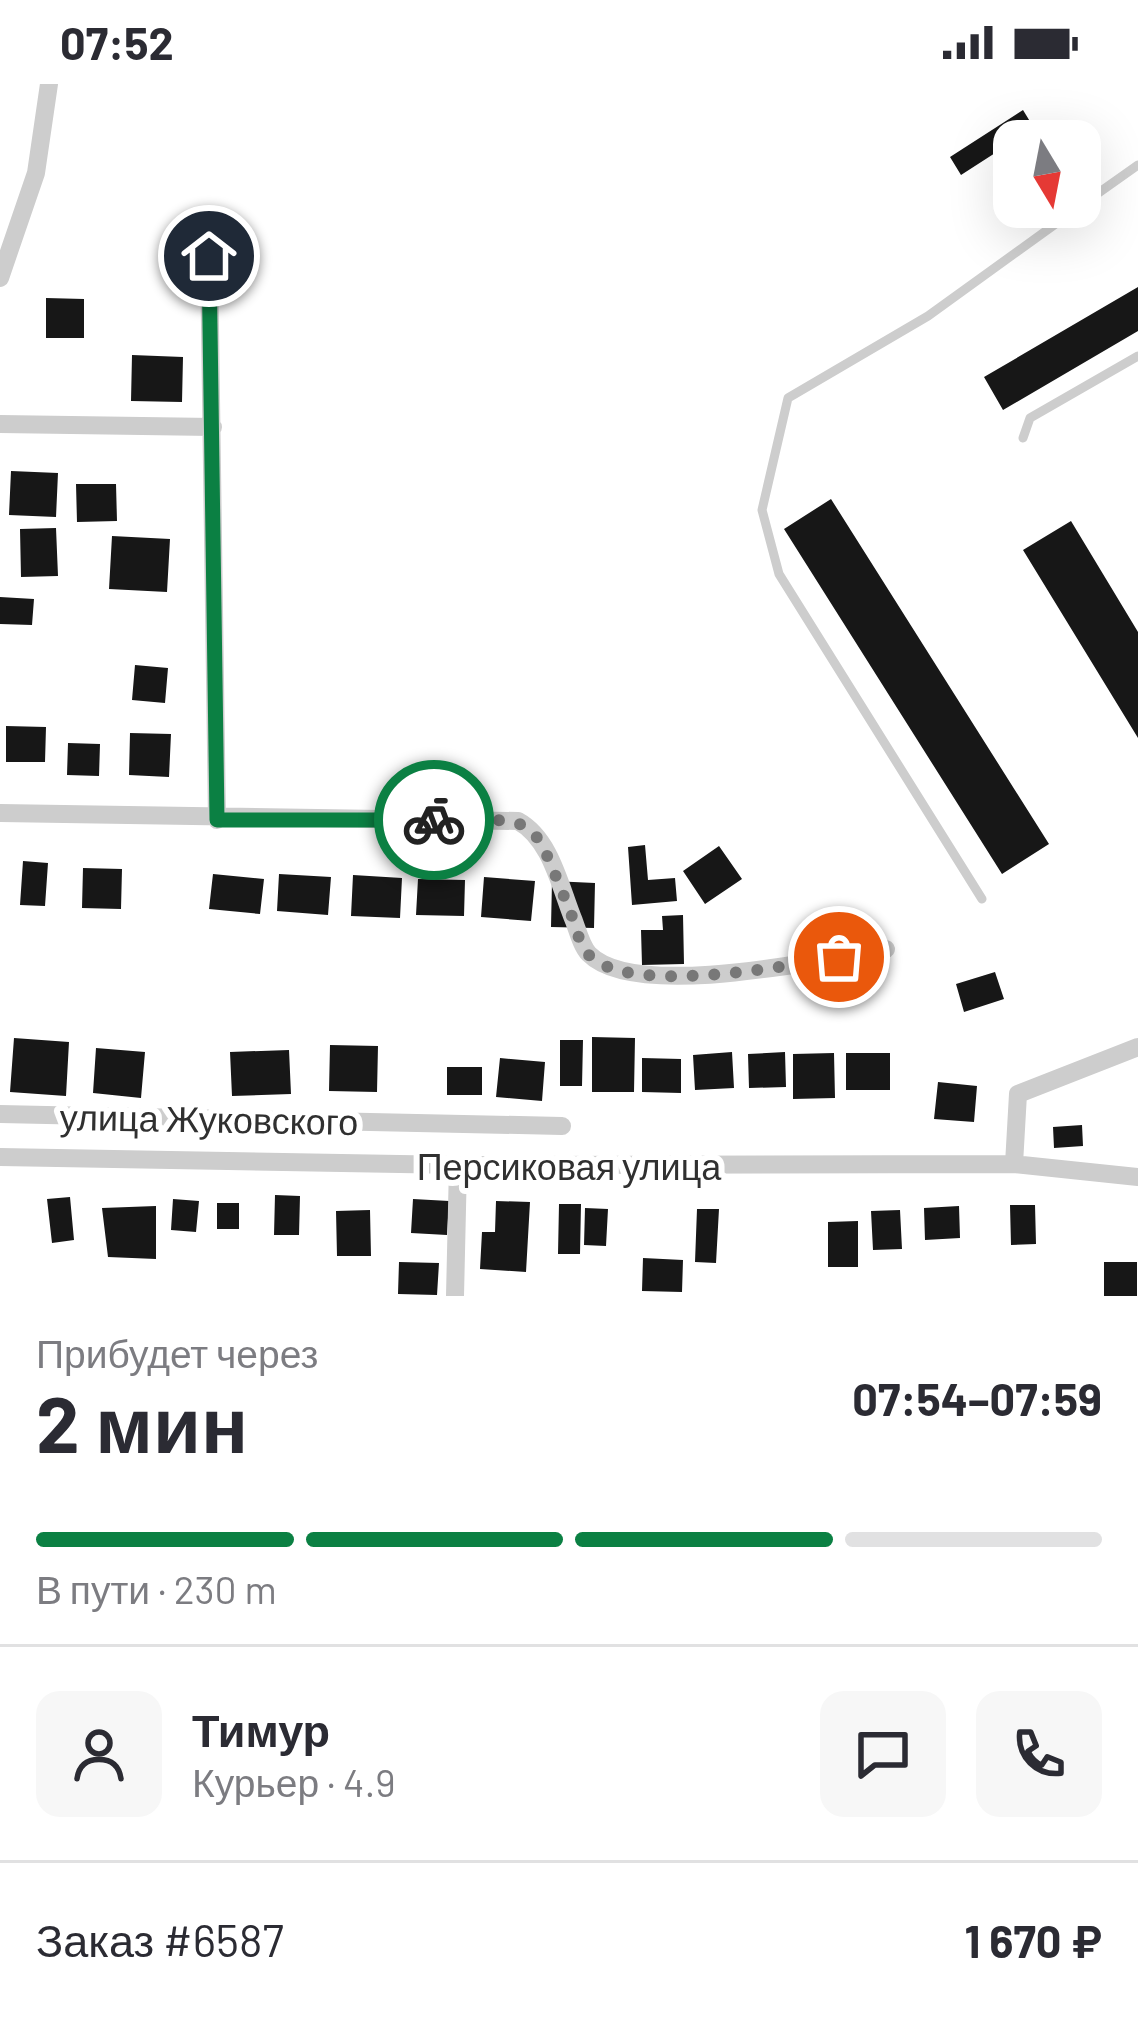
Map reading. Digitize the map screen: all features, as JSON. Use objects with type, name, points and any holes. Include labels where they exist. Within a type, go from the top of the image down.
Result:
[{"type":"street","points":[[0,278],[36,173],[49,84]]},
{"type":"street","points":[[209,256],[217,820]]},
{"type":"street","points":[[0,424],[212,427]]},
{"type":"street","points":[[0,813],[217,820],[518,821],[538,832],[587,953],[606,965],[669,977],[706,975],[886,949]]},
{"type":"street","points":[[1014,1164],[1018,1094],[1138,1047]]},
{"type":"street","name":"улица Жуковского","points":[[0,1114],[562,1126]]},
{"type":"street","name":"Персиковая улица","points":[[0,1157],[458,1166],[1014,1164],[1138,1177]]},
{"type":"street","points":[[455,1296],[458,1166]]},
{"type":"lane","points":[[1101,192],[1138,165]]},
{"type":"lane","points":[[982,898],[779,574],[762,510],[788,398],[928,316],[1051,228]]},
{"type":"lane","points":[[1023,437],[1030,418],[1138,356]]},
{"type":"building","points":[[1023,110],[1029,120],[1007,120]]},
{"type":"building","points":[[993,129],[993,154],[961,175],[950,157]]},
{"type":"building","points":[[1138,287],[1138,331],[1003,410],[984,377]]},
{"type":"building","points":[[46,298],[84,299],[84,338],[46,338]]},
{"type":"building","points":[[132,355],[183,357],[182,402],[131,401]]},
{"type":"building","points":[[11,471],[58,473],[56,517],[9,515]]},
{"type":"building","points":[[76,484],[116,484],[117,521],[77,522]]},
{"type":"building","points":[[831,499],[1049,844],[1002,874],[784,529]]},
{"type":"building","points":[[1071,521],[1138,632],[1138,738],[1023,550]]},
{"type":"building","points":[[56,528],[58,576],[21,577],[20,529]]},
{"type":"building","points":[[112,536],[170,539],[167,592],[109,589]]},
{"type":"building","points":[[0,597],[34,599],[32,625],[0,624]]},
{"type":"building","points":[[135,665],[168,668],[165,703],[132,700]]},
{"type":"building","points":[[6,726],[46,727],[45,762],[6,762]]},
{"type":"building","points":[[130,733],[171,734],[169,777],[129,775]]},
{"type":"building","points":[[68,743],[100,744],[99,776],[67,775]]},
{"type":"building","points":[[645,845],[648,880],[675,878],[677,901],[632,905],[628,847]]},
{"type":"building","points":[[719,846],[742,879],[705,904],[683,871]]},
{"type":"building","points":[[23,861],[48,863],[45,906],[20,905]]},
{"type":"building","points":[[83,868],[122,869],[121,909],[82,908]]},
{"type":"building","points":[[213,874],[264,879],[260,914],[209,909]]},
{"type":"building","points":[[279,874],[331,877],[328,915],[277,911]]},
{"type":"building","points":[[353,875],[402,878],[400,918],[351,916]]},
{"type":"building","points":[[484,877],[535,881],[531,921],[481,917]]},
{"type":"building","points":[[418,879],[465,880],[464,916],[416,915]]},
{"type":"building","points":[[552,881],[595,883],[594,928],[551,927]]},
{"type":"building","points":[[683,915],[684,964],[642,965],[641,930],[663,930],[662,916]]},
{"type":"building","points":[[995,972],[1004,999],[964,1012],[956,984]]},
{"type":"building","points":[[592,1037],[635,1038],[634,1092],[592,1092]]},
{"type":"building","points":[[14,1038],[69,1042],[66,1096],[10,1092]]},
{"type":"building","points":[[560,1040],[583,1040],[582,1086],[560,1086]]},
{"type":"building","points":[[330,1045],[378,1046],[377,1092],[329,1091]]},
{"type":"building","points":[[96,1048],[145,1052],[141,1098],[93,1093]]},
{"type":"building","points":[[289,1050],[291,1094],[232,1096],[230,1052]]},
{"type":"building","points":[[732,1052],[734,1088],[695,1090],[693,1055]]},
{"type":"building","points":[[785,1052],[786,1087],[749,1088],[748,1054]]},
{"type":"building","points":[[834,1053],[835,1098],[793,1099],[793,1054]]},
{"type":"building","points":[[846,1053],[890,1053],[890,1090],[846,1090]]},
{"type":"building","points":[[500,1058],[545,1062],[542,1101],[496,1097]]},
{"type":"building","points":[[642,1058],[681,1059],[681,1093],[642,1092]]},
{"type":"building","points":[[447,1067],[482,1067],[482,1095],[447,1095]]},
{"type":"building","points":[[938,1082],[977,1086],[974,1122],[934,1119]]},
{"type":"building","points":[[1082,1125],[1083,1146],[1054,1148],[1053,1127]]},
{"type":"building","points":[[275,1195],[300,1196],[299,1235],[274,1235]]},
{"type":"building","points":[[70,1197],[74,1240],[52,1243],[47,1199]]},
{"type":"building","points":[[173,1199],[199,1201],[196,1232],[171,1230]]},
{"type":"building","points":[[413,1199],[449,1201],[447,1235],[411,1233]]},
{"type":"building","points":[[496,1201],[530,1202],[526,1272],[480,1269],[482,1232],[495,1232]]},
{"type":"building","points":[[217,1203],[239,1203],[239,1229],[217,1229]]},
{"type":"building","points":[[559,1204],[581,1204],[580,1254],[558,1254]]},
{"type":"building","points":[[1010,1205],[1035,1205],[1036,1244],[1011,1245]]},
{"type":"building","points":[[156,1206],[156,1259],[108,1257],[102,1208]]},
{"type":"building","points":[[959,1206],[960,1238],[925,1240],[924,1208]]},
{"type":"building","points":[[585,1208],[608,1209],[606,1246],[584,1245]]},
{"type":"building","points":[[697,1209],[719,1209],[716,1263],[695,1262]]},
{"type":"building","points":[[370,1210],[371,1256],[337,1256],[336,1211]]},
{"type":"building","points":[[900,1210],[902,1249],[873,1250],[871,1211]]},
{"type":"building","points":[[858,1221],[858,1267],[828,1267],[828,1222]]},
{"type":"building","points":[[643,1258],[683,1260],[682,1292],[642,1291]]},
{"type":"building","points":[[399,1262],[439,1263],[437,1295],[398,1294]]},
{"type":"building","points":[[1104,1262],[1137,1262],[1137,1296],[1104,1296]]},
{"type":"way so far","points":[[434,820],[518,821],[538,832],[587,953],[606,965],[669,977],[744,972],[839,957]]},
{"type":"route","points":[[209,256],[217,820],[434,820]]}]
